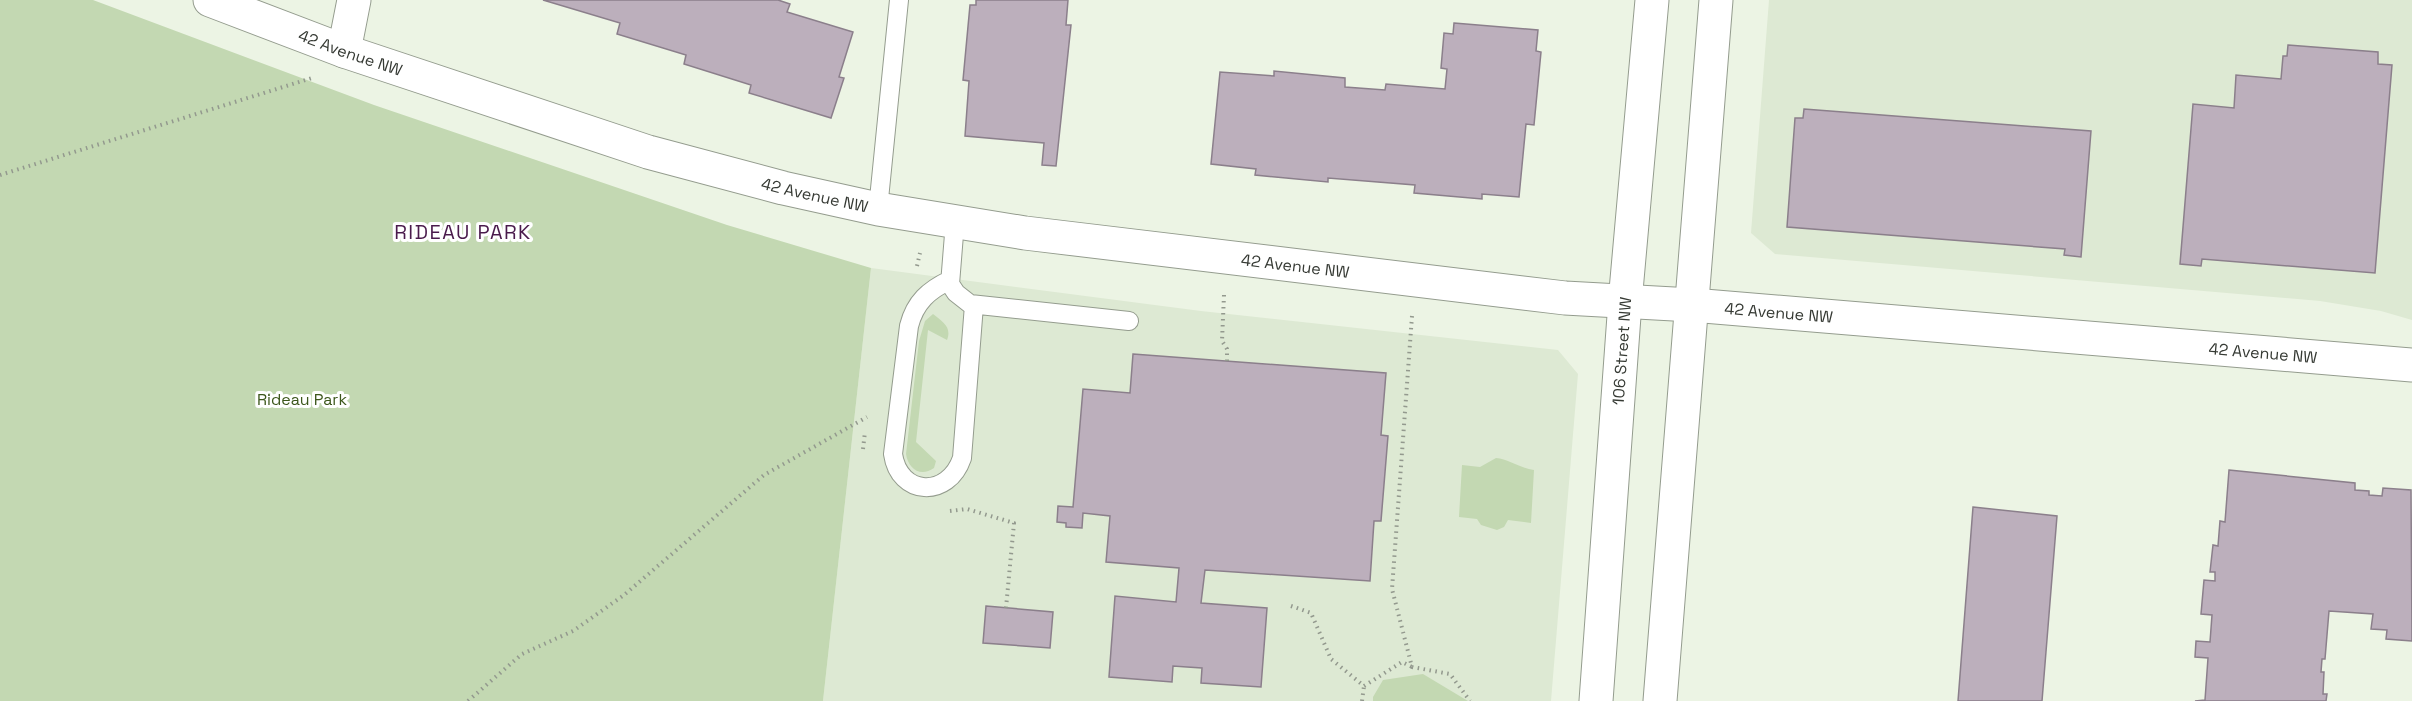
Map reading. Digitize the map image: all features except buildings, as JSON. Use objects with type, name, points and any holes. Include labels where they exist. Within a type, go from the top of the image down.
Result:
[{"type":"street","name":"42 Avenue NW","points":[[210,0],[344,51],[648,152],[783,188],[878,209],[955,222],[1024,233],[1518,292],[2412,365]]},
{"type":"street","points":[[344,51],[354,0]]},
{"type":"street","name":"106 Street NW","points":[[1596,701],[1625,302],[1652,0]]},
{"type":"street","points":[[1660,701],[1716,0]]},
{"type":"lane","points":[[878,209],[899,0]]},
{"type":"lane","points":[[955,222],[950,280],[956,293],[974,304],[1129,321]]},
{"type":"lane","points":[[950,280],[932,289],[921,300],[913,310],[909,326],[893,454],[895,467],[904,479],[916,485],[929,488],[942,485],[952,479],[962,458],[974,304]]},
{"type":"path","points":[[0,176],[321,75]]},
{"type":"path","points":[[1224,295],[1222,342],[1227,349],[1227,363]]},
{"type":"path","points":[[1412,316],[1392,589],[1412,667]]},
{"type":"path","points":[[468,701],[522,654],[573,631],[624,595],[764,475],[867,417]]},
{"type":"path","points":[[967,509],[1014,523],[1006,608]]},
{"type":"path","points":[[1291,606],[1311,613],[1331,659],[1364,686]]},
{"type":"path","points":[[1364,686],[1402,662],[1412,667],[1450,674],[1470,701]]},
{"type":"path","points":[[1362,701],[1364,686]]},
{"type":"shaded area","points":[[1769,0],[2412,0],[2412,320],[2381,311],[2320,301],[1775,254],[1751,233]]},
{"type":"shaded area","points":[[871,268],[1201,311],[1558,350],[1578,374],[1551,701],[823,701]]},
{"type":"green space","name":"Rideau Park","points":[[0,0],[93,0],[374,105],[727,225],[871,268],[823,701],[0,701]]},
{"type":"green space","points":[[933,314],[946,325],[948,335],[947,340],[928,330],[916,442],[936,461],[934,468],[920,472],[909,464],[906,454],[919,341],[925,321]]},
{"type":"green space","points":[[1496,458],[1534,470],[1531,523],[1508,520],[1504,527],[1497,530],[1481,525],[1477,519],[1459,517],[1462,465],[1480,467]]},
{"type":"green space","points":[[1423,674],[1468,701],[1373,701],[1383,680]]},
{"type":"district","name":"RIDEAU PARK","points":[[463,232]]}]
